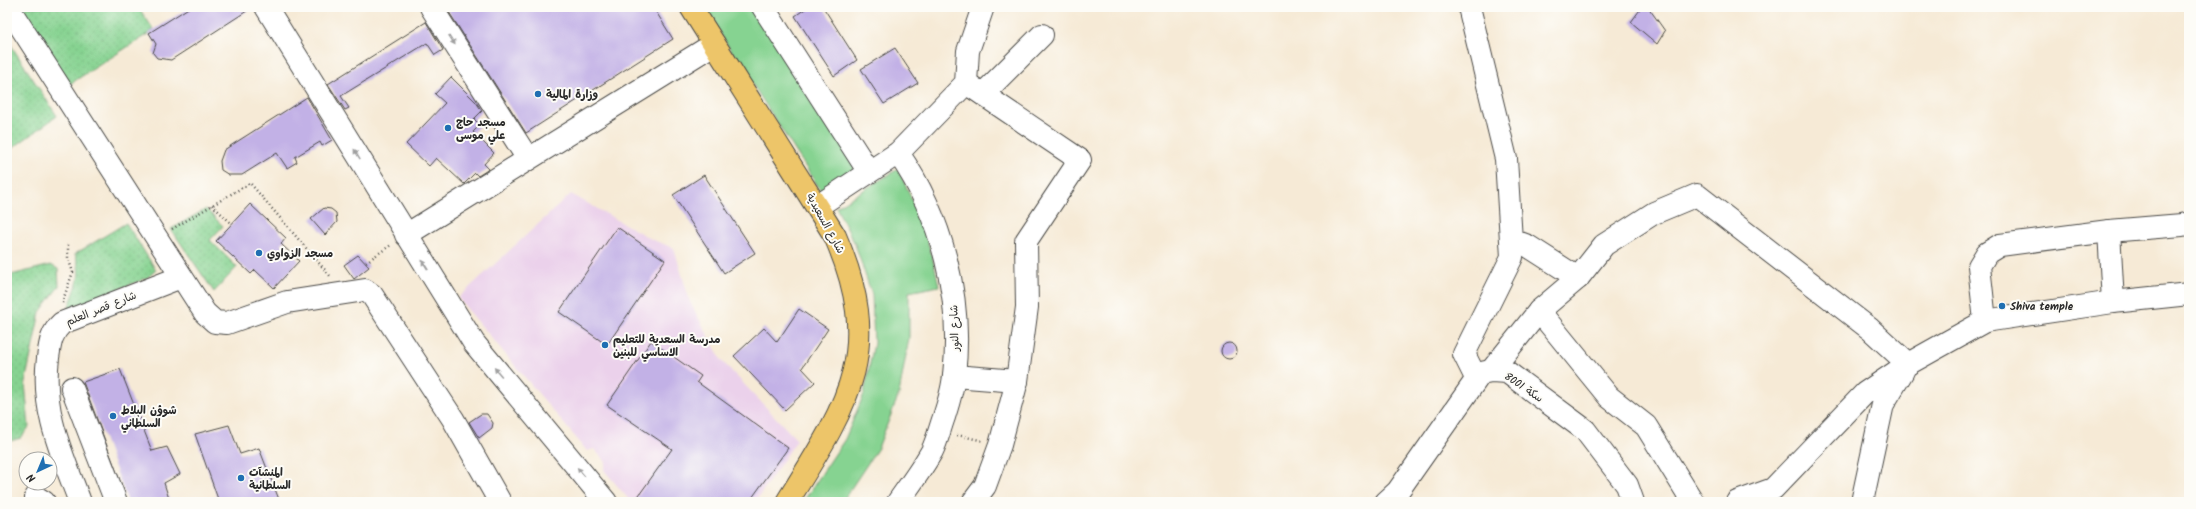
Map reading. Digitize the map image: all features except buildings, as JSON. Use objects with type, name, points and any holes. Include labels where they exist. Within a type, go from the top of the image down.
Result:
[{"type":"main road","name":"شارع السعيدية","points":[[691,7],[818,206],[835,236],[847,262],[855,290],[858,316],[856,366],[849,392],[838,416],[787,502]]},
{"type":"street","points":[[8,7],[205,313],[215,322],[227,323],[287,302],[364,290],[372,295],[453,419],[500,502]]},
{"type":"street","points":[[266,7],[474,343],[606,502]]},
{"type":"street","points":[[431,7],[528,159]]},
{"type":"street","points":[[972,502],[985,486],[1000,445],[1017,381],[1027,307],[1026,241],[1080,160],[974,89],[968,50],[983,7]]},
{"type":"street","points":[[1469,7],[1506,159],[1512,240],[1512,257],[1464,354],[1484,374]]},
{"type":"street","points":[[770,9],[869,172]]},
{"type":"street","points":[[818,206],[898,153],[974,89],[1042,35]]},
{"type":"street","points":[[406,235],[714,44]]},
{"type":"street","name":"شارع النور","points":[[898,153],[913,174],[933,218],[945,255],[953,295],[956,339],[954,376],[932,451],[898,502]]},
{"type":"street","points":[[1386,502],[1398,491],[1484,374],[1540,311],[1578,278],[1604,245],[1654,213],[1697,195],[1870,329],[1908,364]]},
{"type":"street","points":[[1985,321],[1980,266],[1986,253],[2000,244],[2109,230],[2182,225],[2189,223]]},
{"type":"street","points":[[2109,230],[2114,302]]},
{"type":"street","points":[[1512,240],[1528,246],[1578,278]]},
{"type":"street","name":"شارع قصر العلم","points":[[80,502],[55,435],[48,410],[45,379],[50,339],[55,329],[62,323],[181,277]]},
{"type":"street","points":[[1737,502],[1773,489],[1866,393],[1908,364],[1985,321],[2114,302],[2189,294]]},
{"type":"street","points":[[1540,311],[1609,397],[1646,426],[1693,502]]},
{"type":"street","points":[[1862,502],[1883,404],[1908,364]]},
{"type":"street","name":"سكة 8001","points":[[1484,374],[1507,372],[1585,430],[1627,485],[1633,502]]},
{"type":"street","points":[[954,376],[1017,381]]},
{"type":"street","points":[[72,388],[116,502]]},
{"type":"path","points":[[155,236],[250,183],[335,282],[342,294]]},
{"type":"path","points":[[212,205],[232,224]]},
{"type":"path","points":[[366,262],[406,235]]},
{"type":"path","points":[[55,329],[58,311],[74,272],[68,258],[68,242]]},
{"type":"path","points":[[939,430],[1000,445]]},
{"type":"shaded area","name":"مدرسة السعدية للتعليم الاساسي للبنين","points":[[571,194],[653,240],[674,248],[690,302],[722,361],[797,440],[755,502],[631,502],[604,470],[606,462],[594,449],[587,451],[458,298]]},
{"type":"green space","points":[[9,7],[138,7],[154,30],[62,89]]},
{"type":"green space","points":[[703,7],[760,7],[862,164],[821,191]]},
{"type":"green space","points":[[7,39],[57,116],[7,152]]},
{"type":"green space","points":[[898,169],[922,226],[932,255],[939,286],[909,292],[909,338],[899,394],[878,448],[842,502],[803,502],[845,439],[864,394],[874,343],[872,295],[855,244],[836,207]]},
{"type":"green space","points":[[206,209],[223,226],[210,240],[237,267],[214,292],[171,229]]},
{"type":"green space","points":[[126,223],[156,270],[147,278],[68,309],[78,282],[78,269],[75,254]]},
{"type":"green space","points":[[51,265],[58,269],[59,286],[40,312],[25,383],[29,427],[21,438],[7,442],[7,276]]},
{"type":"place","name":"وزارة المالية","points":[[538,94]]},
{"type":"place","name":"مسجد حاج علي موسى","points":[[448,128]]},
{"type":"place","name":"مسجد الزواوي","points":[[259,253]]},
{"type":"place","name":"Shiva temple","points":[[2002,306]]},
{"type":"place","name":"مدرسة السعدية للتعليم الاساسي للبنين","points":[[605,345]]},
{"type":"place","name":"شوؤن البلاط السلطاني","points":[[113,416]]},
{"type":"place","name":"المنشآت السلطانية","points":[[241,478]]}]
